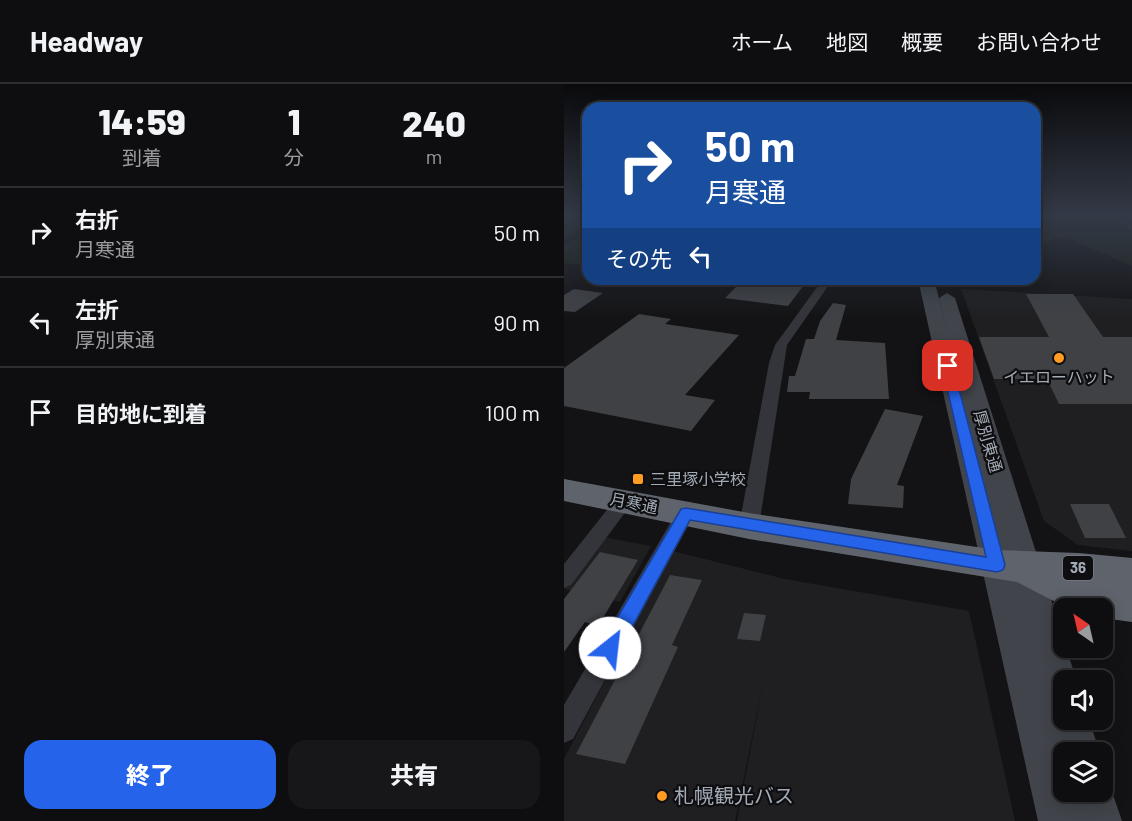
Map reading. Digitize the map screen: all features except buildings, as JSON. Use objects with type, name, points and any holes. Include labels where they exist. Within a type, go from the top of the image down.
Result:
[{"type":"highway","name":"月寒通","points":[[564,490],[749,526],[1010,567],[1079,568],[1132,574]]},
{"type":"highway","name":"月寒通","points":[[1010,567],[1087,599],[1132,605]]},
{"type":"street","points":[[749,526],[779,354],[782,345],[824,285]]},
{"type":"street","name":"厚別東通","points":[[928,285],[1010,567]]},
{"type":"street","name":"厚別東通","points":[[943,285],[1010,567]]},
{"type":"street","points":[[564,579],[624,501]]},
{"type":"street","points":[[564,730],[686,513]]},
{"type":"street","points":[[1010,567],[1053,672]]},
{"type":"street","points":[[1010,567],[1059,821]]},
{"type":"street","points":[[1095,802],[1101,821]]},
{"type":"shaded area","points":[[564,248],[582,248],[582,264],[564,263]]},
{"type":"shaded area","points":[[1091,248],[1132,248],[1132,266]]},
{"type":"shaded area","points":[[961,289],[1132,299],[1132,551],[1078,545],[1044,521]]},
{"type":"shaded area","points":[[603,537],[651,546],[620,602],[564,589]]},
{"type":"shaded area","points":[[673,551],[785,579],[969,611],[1015,821],[737,821],[764,679],[735,821],[564,821],[564,759]]},
{"type":"place","name":"イエローハット","points":[[1059,358]]},
{"type":"place","name":"三里塚小学校","points":[[638,479]]},
{"type":"place","name":"札幌観光バス","points":[[662,796]]},
{"type":"route","points":[[610,648],[686,513],[749,526],[997,565],[948,366]]}]
